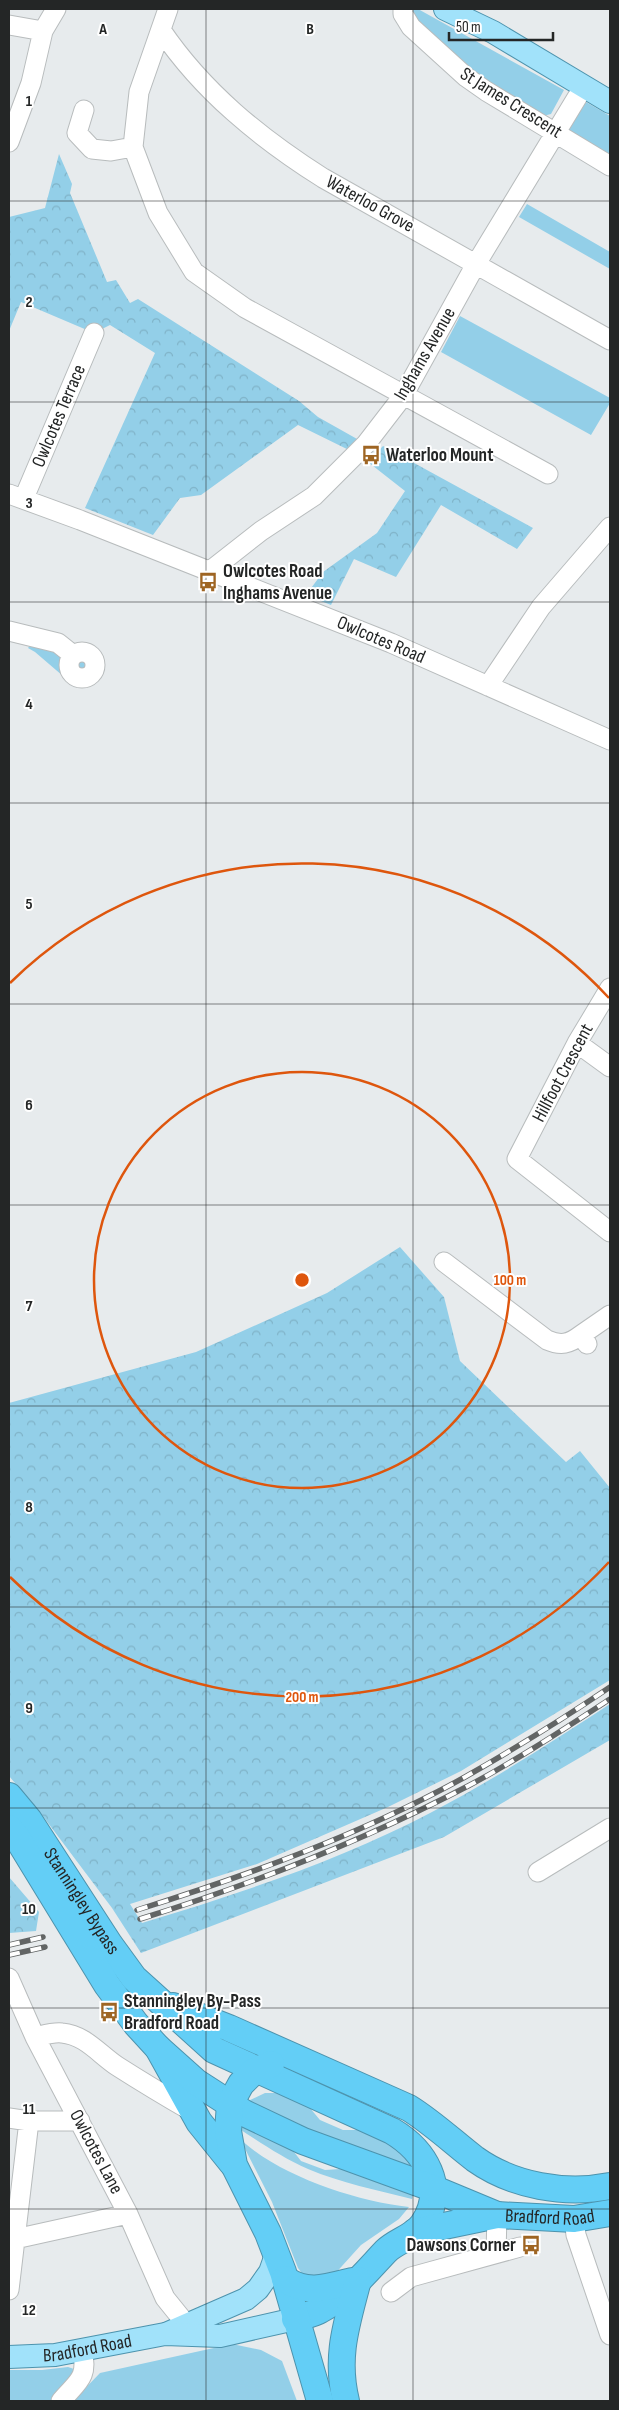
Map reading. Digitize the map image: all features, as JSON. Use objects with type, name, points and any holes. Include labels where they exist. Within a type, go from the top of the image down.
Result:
[{"type":"highway","name":"Stanningley Bypass","points":[[9,1796],[30,1820],[110,1945],[134,1978],[214,2050],[405,2139],[425,2160],[431,2175],[432,2188]]},
{"type":"highway","name":"Stanningley Bypass","points":[[9,1828],[16,1836],[121,2006],[158,2048],[194,2112],[234,2165]]},
{"type":"highway","name":"Bradford Road","points":[[158,2000],[229,2028],[409,2108],[430,2121],[476,2159],[499,2172],[529,2184],[561,2189],[595,2189],[610,2186]]},
{"type":"highway","points":[[158,2048],[196,2082],[230,2104],[303,2141],[432,2188],[497,2215]]},
{"type":"highway","points":[[308,2063],[284,2061],[257,2070],[241,2084],[230,2104],[228,2131],[234,2165],[276,2255],[285,2280],[320,2401]]},
{"type":"highway","points":[[295,2319],[320,2310],[340,2297],[389,2248],[415,2232],[422,2224],[430,2207],[432,2188]]},
{"type":"highway","name":"Bradford Road","points":[[497,2215],[574,2219],[610,2213]]},
{"type":"highway","points":[[415,2232],[497,2215]]},
{"type":"highway","points":[[285,2280],[293,2285],[311,2290],[358,2280]]},
{"type":"highway","points":[[346,2401],[341,2367],[342,2345],[345,2326],[358,2280]]},
{"type":"main road","points":[[445,9],[493,32],[610,102]]},
{"type":"main road","name":"Bradford Road","points":[[165,2334],[252,2294],[270,2272],[276,2255]]},
{"type":"main road","name":"Bradford Road","points":[[9,2357],[55,2355],[165,2334],[220,2336],[295,2319]]},
{"type":"street","points":[[9,142],[32,83],[43,32],[56,9]]},
{"type":"street","points":[[168,9],[140,92],[134,122],[133,147],[158,213],[194,272],[245,308],[548,474]]},
{"type":"street","name":"St James Crescent","points":[[403,9],[403,14],[411,27],[466,77],[610,166]]},
{"type":"street","points":[[9,25],[43,32]]},
{"type":"street","name":"Waterloo Grove","points":[[161,30],[174,50],[213,94],[246,124],[286,155],[323,178],[610,340]]},
{"type":"street","name":"Inghams Avenue","points":[[210,571],[261,531],[314,496],[366,444],[403,396],[476,264],[584,86]]},
{"type":"street","points":[[84,110],[77,133],[92,149],[111,151],[133,147]]},
{"type":"street","name":"Owlcotes Terrace","points":[[16,496],[94,333]]},
{"type":"street","name":"Owlcotes Road","points":[[16,496],[391,643],[610,740]]},
{"type":"street","points":[[488,686],[541,607],[610,527]]},
{"type":"street","points":[[9,631],[58,643],[73,655]]},
{"type":"street","name":"Hillfoot Crescent","points":[[610,988],[577,1043],[517,1160],[610,1232]]},
{"type":"street","points":[[577,1043],[610,1066]]},
{"type":"street","points":[[444,1262],[547,1340],[556,1344],[584,1340],[610,1314]]},
{"type":"street","points":[[538,1872],[610,1828]]},
{"type":"street","name":"Owlcotes Lane","points":[[9,1978],[35,2037],[128,2214],[165,2298],[186,2324]]},
{"type":"street","points":[[35,2037],[62,2033],[74,2036],[88,2043],[114,2064],[152,2089],[194,2112]]},
{"type":"street","points":[[9,2118],[29,2121],[80,2121]]},
{"type":"street","points":[[9,2290],[29,2121]]},
{"type":"street","points":[[15,2239],[128,2214]]},
{"type":"street","name":"Bradford Road","points":[[496,2253],[497,2215]]},
{"type":"street","points":[[574,2219],[576,2235],[610,2335]]},
{"type":"street","name":"Bradford Road","points":[[391,2292],[411,2277],[520,2247]]},
{"type":"street","points":[[61,2401],[82,2379],[85,2371],[82,2350]]},
{"type":"green space","points":[[410,9],[418,9],[564,90],[551,114],[543,116],[480,79],[414,20]]},
{"type":"green space","points":[[586,102],[610,116],[610,159],[569,135],[569,129]]},
{"type":"green space","points":[[59,154],[72,184],[70,193],[107,282],[116,280],[130,303],[138,299],[299,401],[318,417],[366,444],[357,454],[298,425],[201,495],[180,498],[153,535],[85,508],[155,353],[110,325],[94,333],[21,302],[9,331],[9,217],[45,208]]},
{"type":"green space","points":[[527,204],[610,252],[610,269],[519,217]]},
{"type":"green space","points":[[460,316],[610,398],[610,403],[591,435],[441,352]]},
{"type":"green space","points":[[383,446],[533,528],[517,549],[441,505],[396,577],[354,559],[331,605],[306,595],[323,572],[377,533],[405,491],[368,462]]},
{"type":"green space","points":[[31,644],[59,652],[63,657],[64,675],[28,648]]},
{"type":"green space","points":[[82,652],[91,656],[95,665],[91,674],[82,678],[73,674],[69,665],[73,656]]},
{"type":"green space","points":[[400,1247],[444,1297],[460,1361],[566,1462],[580,1451],[610,1488],[610,1680],[461,1771],[388,1807],[257,1864],[130,1904],[142,1923],[290,1874],[362,1845],[432,1812],[477,1787],[610,1704],[610,1740],[444,1837],[141,1953],[112,1908],[42,1815],[9,1776],[9,1403],[196,1352],[327,1293]]},
{"type":"green space","points":[[9,1877],[39,1912],[36,1931],[9,1933]]},
{"type":"green space","points":[[265,2093],[276,2093],[310,2108],[320,2120],[343,2130],[358,2130],[392,2145],[406,2158],[411,2167],[330,2139],[248,2101]]},
{"type":"green space","points":[[239,2124],[291,2148],[301,2161],[325,2170],[341,2169],[413,2195],[412,2199],[346,2182],[308,2169],[281,2155],[238,2128]]},
{"type":"green space","points":[[240,2139],[276,2164],[319,2185],[365,2199],[409,2207],[399,2219],[361,2245],[333,2276],[304,2276],[298,2268],[272,2202]]},
{"type":"green space","points":[[232,2344],[261,2350],[282,2361],[297,2401],[73,2401],[100,2373]]},
{"type":"green space","points":[[68,2367],[74,2369],[74,2373],[51,2401],[9,2401],[9,2370],[42,2370]]},
{"type":"railway","points":[[137,1910],[263,1868],[386,1817],[465,1777],[520,1745],[610,1687]]},
{"type":"railway","points":[[140,1919],[266,1876],[388,1825],[486,1776],[610,1699]]},
{"type":"railway","points":[[9,1945],[43,1937]]},
{"type":"railway","points":[[9,1955],[45,1947]]},
{"type":"place","name":"Waterloo Mount","points":[[371,455]]},
{"type":"place","name":"Owlcotes Road Inghams Avenue","points":[[208,582]]},
{"type":"place","name":"Stanningley By-Pass Bradford Road","points":[[109,2012]]},
{"type":"place","name":"Dawsons Corner","points":[[531,2245]]}]
